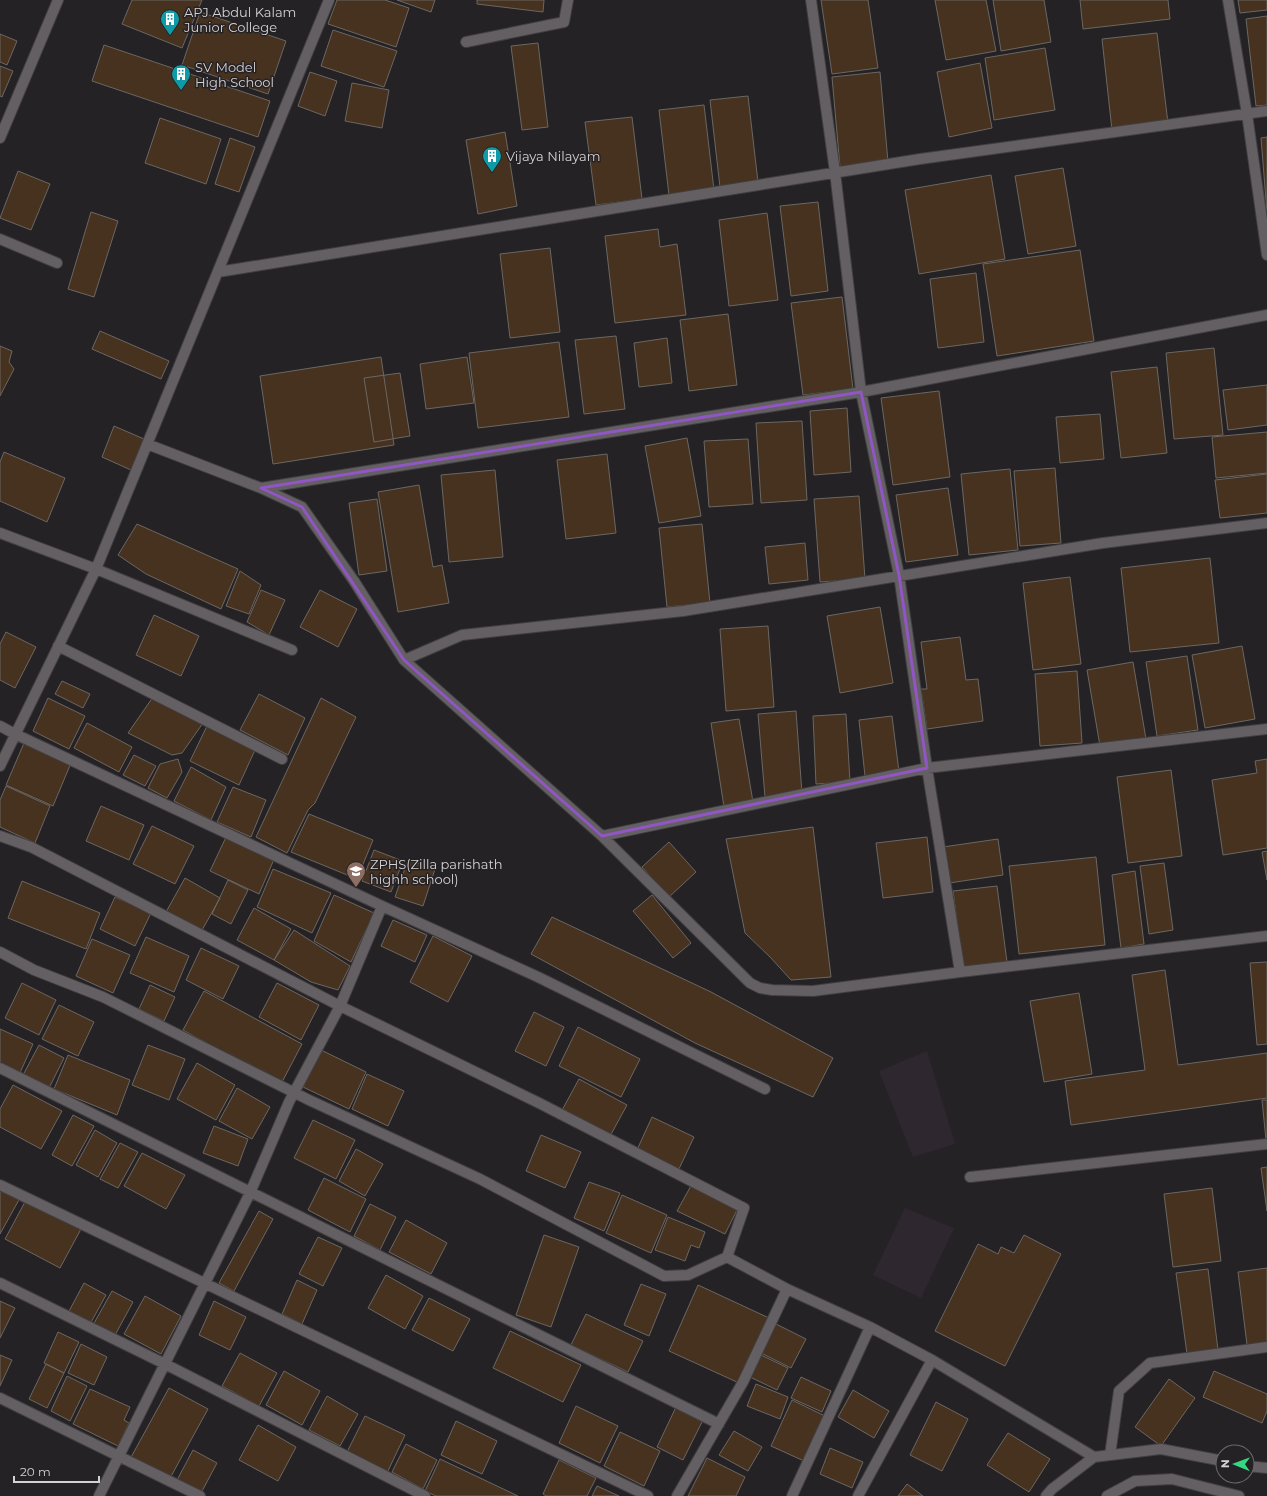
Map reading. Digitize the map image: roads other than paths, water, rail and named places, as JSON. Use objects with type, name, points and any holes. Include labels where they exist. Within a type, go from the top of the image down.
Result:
[{"type":"street","points":[[0,138],[58,0]]},
{"type":"street","points":[[0,766],[96,569],[329,0]]},
{"type":"street","points":[[466,42],[564,22],[568,0]]},
{"type":"street","points":[[811,0],[835,172],[861,392],[899,575],[927,768],[960,972]]},
{"type":"street","points":[[1228,0],[1247,114],[1267,255]]},
{"type":"street","points":[[218,272],[835,172],[1267,111]]},
{"type":"street","points":[[0,239],[57,263]]},
{"type":"street","points":[[261,488],[861,392],[1267,315]]},
{"type":"street","points":[[147,444],[261,488],[302,507],[354,581],[404,660],[602,836],[750,983],[760,988],[772,990],[813,991],[1267,936]]},
{"type":"street","points":[[404,660],[462,635],[683,611],[1103,543],[1267,523]]},
{"type":"street","points":[[0,533],[96,569],[292,650]]},
{"type":"street","points":[[58,646],[282,759]]},
{"type":"street","points":[[0,726],[382,906],[538,977],[765,1089]]},
{"type":"street","points":[[602,836],[927,768],[1267,729]]},
{"type":"street","points":[[0,836],[31,848],[340,1006],[540,1103],[744,1208],[727,1257],[688,1275],[664,1276],[480,1179],[295,1093],[103,997],[34,970],[0,952]]},
{"type":"street","points":[[99,1496],[250,1193],[289,1102],[340,1006],[382,906]]},
{"type":"street","points":[[0,1068],[719,1424]]},
{"type":"street","points":[[970,1177],[1267,1144]]},
{"type":"street","points":[[0,1185],[648,1496]]},
{"type":"street","points":[[727,1257],[787,1289],[870,1327],[932,1360],[1094,1457]]},
{"type":"street","points":[[0,1283],[165,1364],[425,1496]]},
{"type":"street","points":[[677,1496],[743,1382],[787,1289]]},
{"type":"street","points":[[792,1496],[870,1327]]},
{"type":"street","points":[[1110,1455],[1119,1391],[1150,1363],[1267,1347]]},
{"type":"street","points":[[858,1496],[932,1360]]},
{"type":"street","points":[[0,1398],[200,1496]]},
{"type":"street","points":[[1046,1496],[1052,1489],[1094,1457],[1162,1449],[1215,1459]]},
{"type":"street","points":[[1255,1467],[1267,1468]]},
{"type":"street","points":[[1107,1496],[1135,1481],[1172,1479],[1239,1496]]},
{"type":"place","name":"APJ Abdul Kalam Junior College","points":[[170,36]]},
{"type":"place","name":"SV Model High School","points":[[181,91]]},
{"type":"place","name":"Vijaya Nilayam","points":[[492,173]]},
{"type":"place","name":"ZPHS(Zilla parishath highh school)","points":[[356,888]]}]
